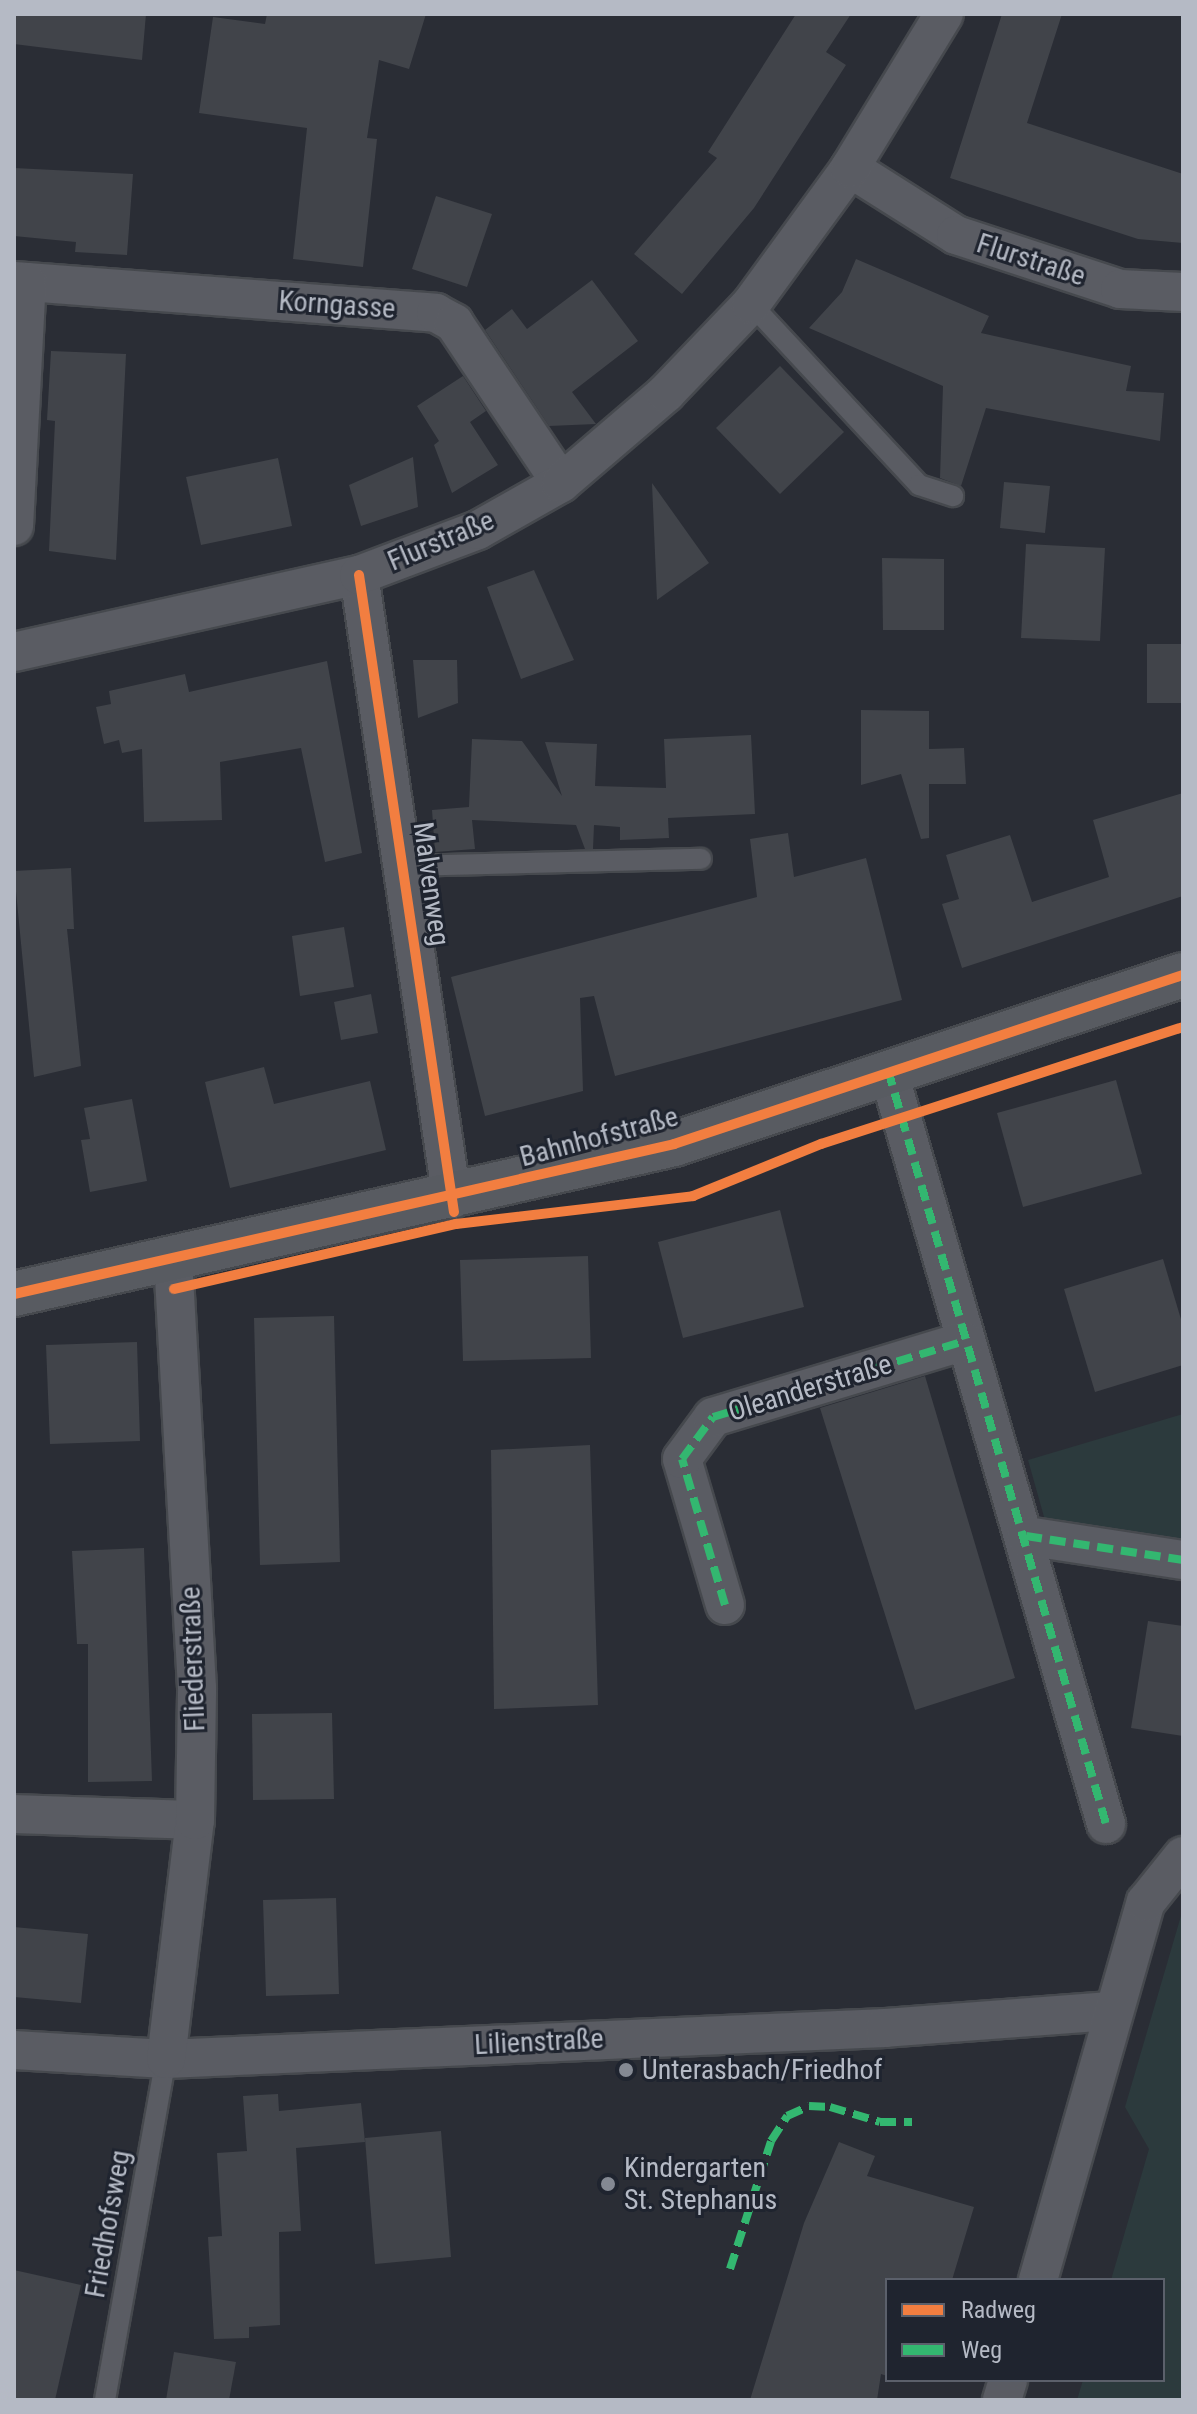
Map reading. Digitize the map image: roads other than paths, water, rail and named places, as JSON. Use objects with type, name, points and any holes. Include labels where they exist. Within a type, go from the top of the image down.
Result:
[{"type":"street","name":"Flurstraße","points":[[14,652],[359,575],[478,530],[561,483],[666,393],[751,304],[850,168],[944,14]]},
{"type":"street","name":"Flurstraße","points":[[850,168],[956,235],[1120,289],[1183,292]]},
{"type":"street","name":"Korngasse","points":[[14,526],[20,282],[436,313],[454,323],[561,483]]},
{"type":"street","name":"Malvenweg","points":[[359,575],[452,1199]]},
{"type":"street","name":"Bahnhofstraße","points":[[14,1294],[452,1199],[674,1144],[888,1070],[1183,975]]},
{"type":"street","points":[[888,1070],[965,1341],[1026,1536],[1106,1824]]},
{"type":"street","name":"Fliederstraße","points":[[166,2059],[195,1820],[197,1688],[173,1259]]},
{"type":"street","name":"Oleanderstraße","points":[[725,1605],[682,1459],[713,1417],[965,1341]]},
{"type":"street","points":[[1026,1536],[1183,1560]]},
{"type":"street","points":[[14,1814],[195,1820]]},
{"type":"street","points":[[1039,2278],[1111,2011],[1146,1902],[1183,1856]]},
{"type":"street","name":"Lilienstraße","points":[[14,2050],[166,2059],[885,2028],[1111,2011]]},
{"type":"lane","points":[[751,304],[919,485],[953,496]]},
{"type":"lane","name":"Malvenweg","points":[[404,866],[701,859]]},
{"type":"lane","name":"Friedhofsweg","points":[[105,2400],[166,2059]]},
{"type":"place","name":"Unterasbach/Friedhof","points":[[626,2070]]},
{"type":"place","name":"Kindergarten St. Stephanus","points":[[608,2184]]}]
